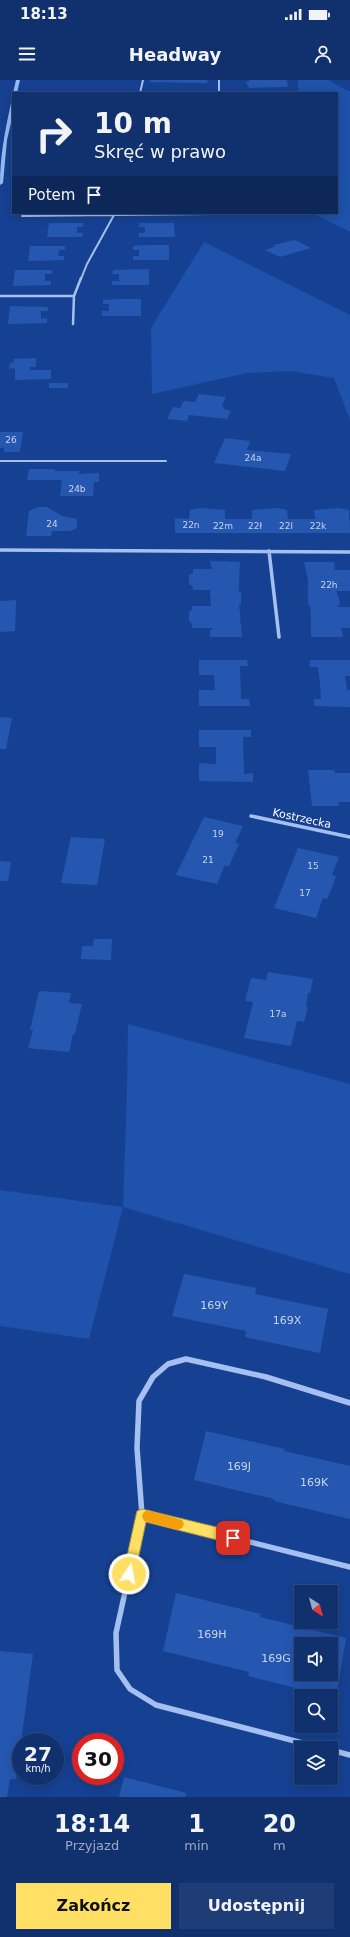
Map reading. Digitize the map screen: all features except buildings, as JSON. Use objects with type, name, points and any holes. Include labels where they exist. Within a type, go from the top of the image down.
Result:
[{"type":"street","points":[[140,92],[143,80]]},
{"type":"street","points":[[219,80],[219,92]]},
{"type":"street","points":[[22,216],[210,214]]},
{"type":"street","points":[[73,324],[74,296],[87,264],[114,215]]},
{"type":"street","points":[[0,296],[74,296]]},
{"type":"street","points":[[0,550],[350,552]]},
{"type":"street","points":[[269,551],[279,637]]},
{"type":"street","name":"Kostrzecka","points":[[251,816],[350,837]]},
{"type":"street","points":[[295,1741],[156,1705],[130,1689],[117,1670],[116,1633],[142,1515],[137,1448],[139,1401],[153,1377],[168,1364],[186,1359],[266,1377],[350,1403]]},
{"type":"street","points":[[142,1515],[350,1567]]},
{"type":"street","points":[[338,1752],[350,1755]]},
{"type":"lane","points":[[0,462],[166,461]]},
{"type":"shaded area","points":[[298,80],[328,80],[350,92],[350,232],[314,214],[338,214],[338,92],[298,92]]},
{"type":"shaded area","points":[[204,242],[350,315],[350,420],[334,378],[291,371],[247,373],[152,394],[151,328]]},
{"type":"shaded area","points":[[128,1024],[350,1084],[350,1274],[123,1207]]},
{"type":"shaded area","points":[[0,1190],[123,1207],[89,1339],[0,1326]]},
{"type":"waterway","points":[[15,92],[18,80]]},
{"type":"waterway","points":[[0,183],[5,140],[12,108]]},
{"type":"slow traffic","points":[[148,1516],[178,1524]]},
{"type":"route","points":[[129,1574],[142,1515],[233,1538]]}]
